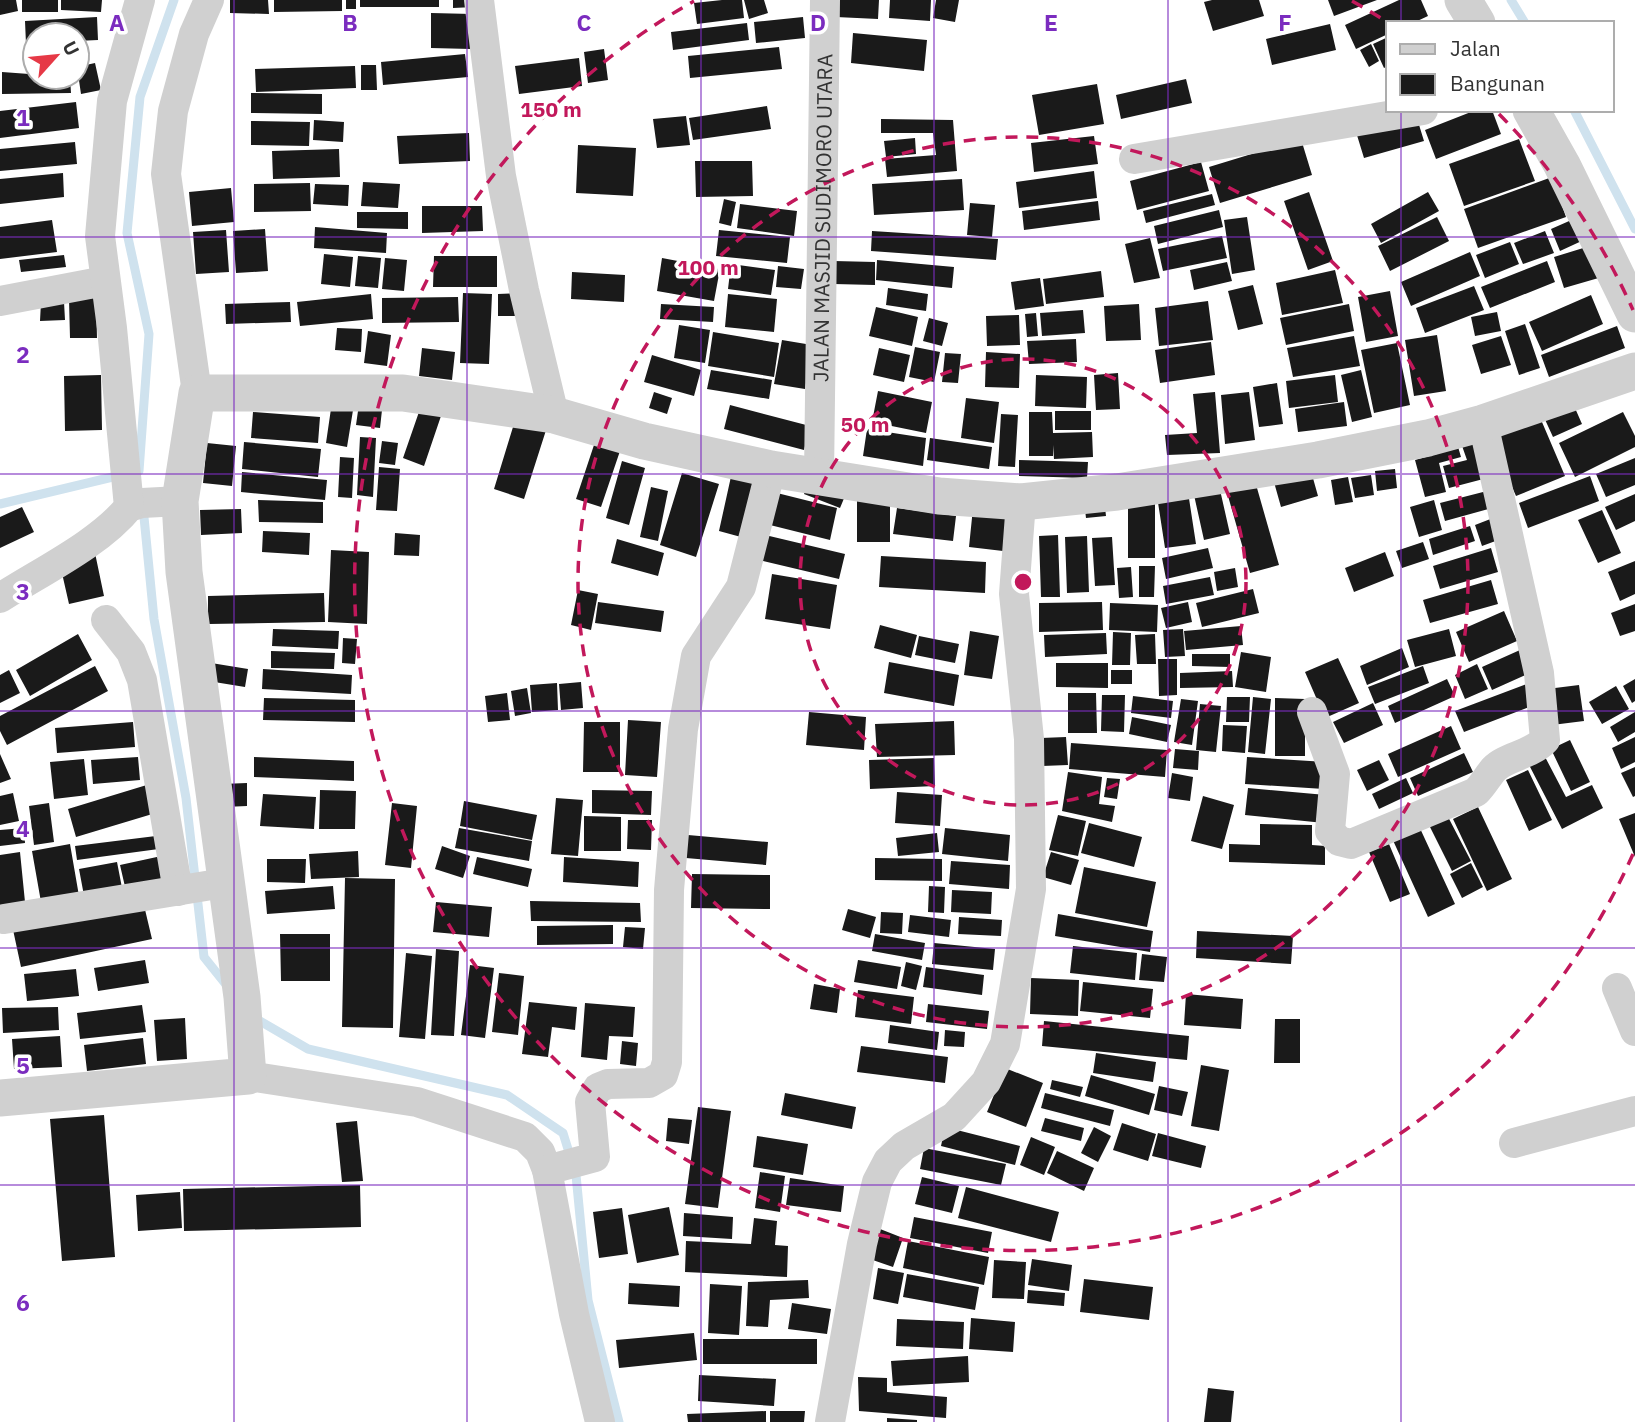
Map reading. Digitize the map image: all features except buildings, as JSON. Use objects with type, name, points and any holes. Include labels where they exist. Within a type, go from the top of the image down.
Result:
[{"type":"street","points":[[140,0],[112,101],[100,236],[123,470],[149,503],[188,609],[197,888]]},
{"type":"street","points":[[0,598],[77,549],[121,517],[149,503],[197,393],[166,174],[173,111],[194,34],[209,0]]},
{"type":"street","points":[[479,0],[501,176],[524,290],[554,415]]},
{"type":"street","name":"JALAN MASJID SUDIMORO UTARA","points":[[819,477],[825,0]]},
{"type":"street","points":[[1463,0],[1476,21]]},
{"type":"street","points":[[1134,159],[1411,112]]},
{"type":"street","points":[[1532,112],[1562,165],[1635,314]]},
{"type":"street","points":[[0,301],[105,281]]},
{"type":"street","points":[[197,393],[402,393],[554,415],[644,441],[771,470],[939,496],[1021,502],[1117,492],[1318,460],[1428,438],[1483,423],[1635,371]]},
{"type":"street","points":[[1312,712],[1335,774],[1330,831],[1339,841],[1351,844],[1476,792],[1488,781],[1494,768],[1530,752],[1545,740],[1539,673],[1483,423]]},
{"type":"street","points":[[567,1166],[597,1152],[590,1121],[592,1095],[608,1084],[649,1083],[663,1075],[667,1062],[669,890],[687,705],[696,656],[741,587],[771,470]]},
{"type":"street","points":[[830,1422],[862,1244],[877,1182],[888,1161],[904,1146],[954,1117],[986,1082],[1005,1044],[1031,889],[1029,739],[1014,594],[1021,502]]},
{"type":"street","points":[[106,620],[131,652],[142,680],[197,888],[242,997],[247,1063]]},
{"type":"street","points":[[5,919],[197,888]]},
{"type":"street","points":[[1617,988],[1635,1031]]},
{"type":"street","points":[[0,1098],[247,1063],[417,1102],[525,1137],[540,1152],[567,1166]]},
{"type":"street","points":[[1514,1143],[1635,1111]]},
{"type":"street","points":[[567,1166],[574,1314],[600,1422]]},
{"type":"waterway","points":[[134,472],[139,471],[149,334],[127,233],[140,97],[174,0]]},
{"type":"waterway","points":[[1511,0],[1524,21]]},
{"type":"waterway","points":[[1575,112],[1635,229]]},
{"type":"waterway","points":[[0,504],[121,475]]},
{"type":"waterway","points":[[143,507],[154,619],[186,798],[204,957],[228,987]]},
{"type":"waterway","points":[[253,1017],[308,1049],[507,1095],[563,1133],[576,1175],[588,1300],[619,1422]]}]
